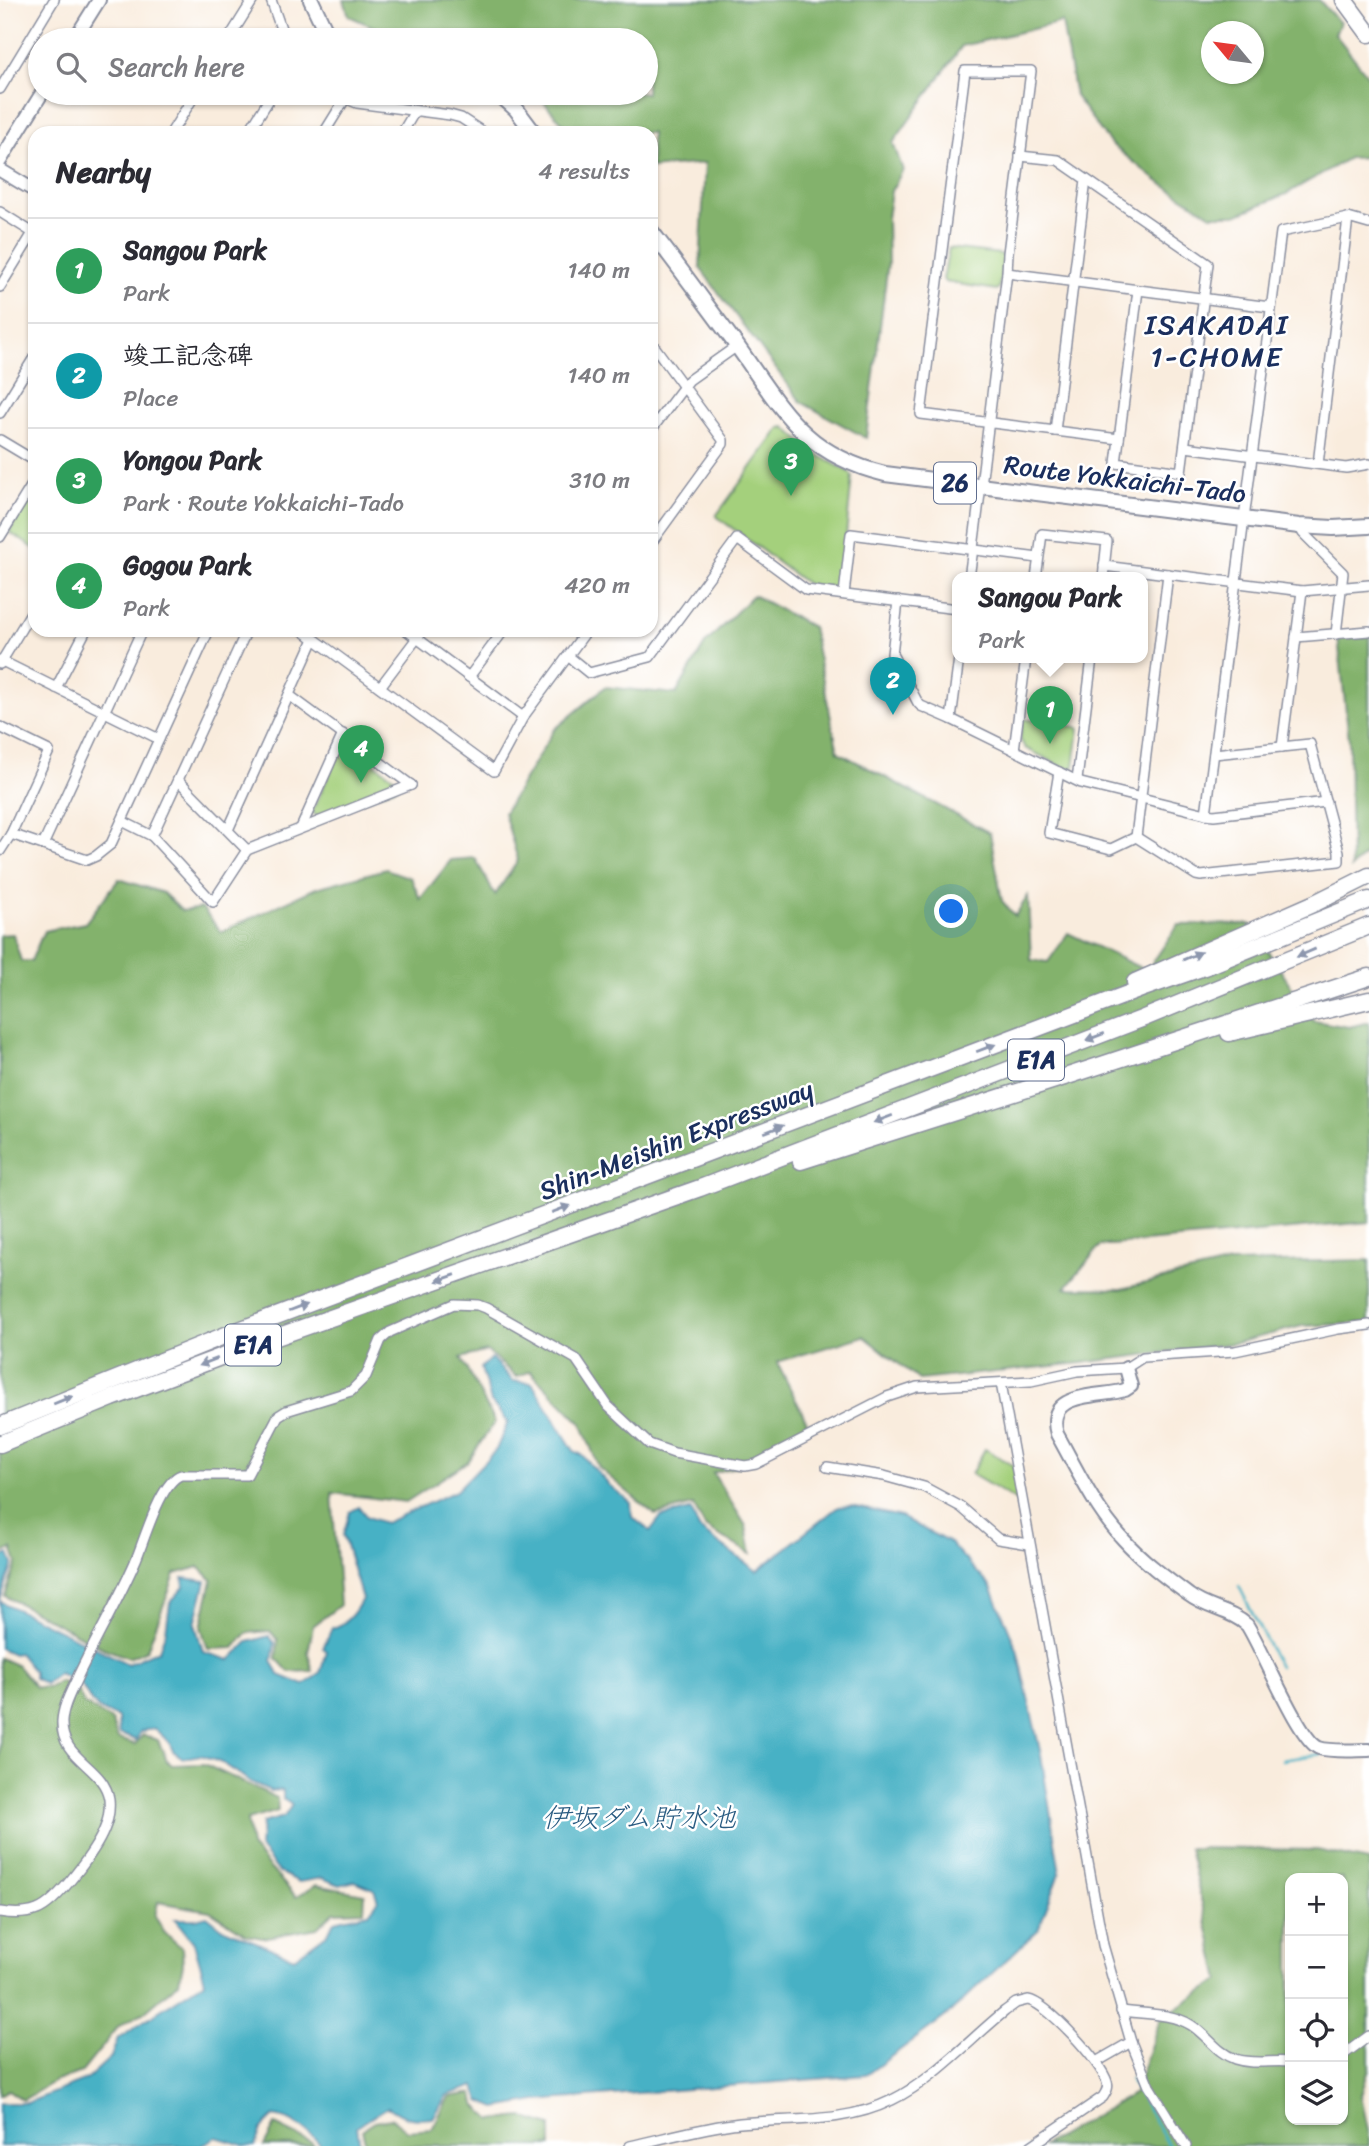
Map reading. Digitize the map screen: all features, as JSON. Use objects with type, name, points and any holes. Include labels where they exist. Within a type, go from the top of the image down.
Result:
[{"type":"highway","points":[[1344,0],[1369,34]]},
{"type":"highway","points":[[1350,0],[1369,22]]},
{"type":"highway","points":[[1337,892],[1369,871]]},
{"type":"highway","points":[[1065,1018],[1153,973],[1369,876]]},
{"type":"highway","name":"Shin-Meishin Expressway","points":[[0,1426],[226,1335],[1210,965],[1369,900]]},
{"type":"highway","name":"Shin-Meishin Expressway","points":[[0,1444],[231,1353],[701,1188],[1144,1018],[1369,926]]},
{"type":"highway","points":[[701,1188],[781,1167],[1369,977]]},
{"type":"highway","points":[[1074,1074],[1142,1058],[1216,1036],[1369,1000]]},
{"type":"main road","points":[[311,0],[324,28]]},
{"type":"main road","points":[[512,105],[529,126]]},
{"type":"main road","name":"Route Yokkaichi-Tado","points":[[658,240],[787,417],[803,434],[830,453],[858,467],[885,474],[1299,526],[1369,526]]},
{"type":"street","points":[[37,28],[54,0]]},
{"type":"street","points":[[82,28],[99,0]]},
{"type":"street","points":[[236,28],[253,0]]},
{"type":"street","points":[[271,0],[281,28]]},
{"type":"street","points":[[0,89],[28,43]]},
{"type":"street","points":[[971,572],[973,550],[989,423],[1007,273],[1020,156],[1031,71],[965,71],[921,414],[989,423],[1119,439]]},
{"type":"street","points":[[0,160],[34,105]]},
{"type":"street","points":[[176,126],[189,105]]},
{"type":"street","points":[[252,126],[266,105]]},
{"type":"street","points":[[328,126],[341,105]]},
{"type":"street","points":[[372,105],[461,118],[472,126]]},
{"type":"street","points":[[406,126],[415,111]]},
{"type":"street","points":[[1020,156],[1058,160],[1208,264],[1181,472],[1116,463],[1138,290]]},
{"type":"street","points":[[0,170],[28,187]]},
{"type":"street","points":[[1055,431],[1086,180]]},
{"type":"street","points":[[0,212],[28,229]]},
{"type":"street","points":[[1206,814],[1280,232],[1348,218],[1369,224]]},
{"type":"street","points":[[1318,464],[1348,218]]},
{"type":"street","points":[[0,287],[28,243]]},
{"type":"street","points":[[1007,273],[1270,307]]},
{"type":"street","points":[[658,421],[689,380],[737,346]]},
{"type":"street","points":[[658,351],[723,440],[658,533]]},
{"type":"street","points":[[0,413],[28,367]]},
{"type":"street","points":[[0,440],[28,457]]},
{"type":"street","points":[[1185,447],[1346,468],[1369,464]]},
{"type":"street","points":[[0,537],[28,491]]},
{"type":"street","points":[[1299,526],[1343,573],[1336,634]]},
{"type":"street","points":[[844,594],[851,534],[1038,558]]},
{"type":"street","points":[[1037,572],[1042,534],[1107,541],[1103,572]]},
{"type":"street","points":[[568,656],[589,673],[650,657],[737,539],[806,590],[952,608]]},
{"type":"street","points":[[1104,566],[1302,591],[1369,585]]},
{"type":"street","points":[[1136,837],[1168,574]]},
{"type":"street","points":[[1282,747],[1302,591]]},
{"type":"street","points":[[898,601],[892,654],[918,703],[1059,772],[1077,780],[1214,815],[1326,802]]},
{"type":"street","points":[[28,617],[0,662],[159,739]]},
{"type":"street","points":[[1296,637],[1369,631]]},
{"type":"street","points":[[56,688],[82,637]]},
{"type":"street","points":[[43,845],[139,637]]},
{"type":"street","points":[[12,834],[86,860],[111,844],[206,637]]},
{"type":"street","points":[[152,836],[244,637]]},
{"type":"street","points":[[311,637],[494,771],[523,717],[582,637]]},
{"type":"street","points":[[380,687],[418,637]]},
{"type":"street","points":[[423,637],[469,677],[523,717]]},
{"type":"street","points":[[469,677],[499,637]]},
{"type":"street","points":[[228,830],[314,639]]},
{"type":"street","points":[[951,719],[958,663]]},
{"type":"street","points":[[1014,750],[1025,663]]},
{"type":"street","points":[[1077,780],[1091,663]]},
{"type":"street","points":[[122,821],[152,836],[213,902],[247,850],[411,785],[289,695]]},
{"type":"street","points":[[0,727],[49,751],[12,834],[0,851]]},
{"type":"street","points":[[301,828],[343,734]]},
{"type":"street","points":[[1136,837],[1196,875],[1202,876],[1339,861],[1339,852],[1310,744],[1214,754]]},
{"type":"street","points":[[1059,772],[1049,833],[1111,849],[1136,837]]},
{"type":"street","points":[[178,780],[247,850]]},
{"type":"street","points":[[0,1912],[28,1912],[40,1909],[50,1902],[92,1851],[104,1830],[109,1798],[104,1782],[84,1765],[64,1739],[62,1715],[132,1570],[162,1496],[174,1478],[181,1475],[247,1475],[278,1416],[286,1411],[351,1391],[366,1376],[385,1336],[454,1304],[486,1308],[576,1359],[608,1406],[649,1444],[741,1466],[756,1464],[887,1397],[917,1387],[1031,1381],[1077,1371],[1126,1368],[1143,1357],[1235,1351],[1369,1325]]},
{"type":"street","points":[[1126,1368],[1131,1386],[1125,1391],[1070,1400],[1060,1406],[1054,1422],[1056,1434],[1098,1507],[1134,1550],[1191,1597],[1238,1618],[1247,1625],[1298,1725],[1311,1743],[1325,1749],[1369,1750]]},
{"type":"street","points":[[1001,1383],[1103,1945],[1131,2042],[1149,2086],[1186,2146]]},
{"type":"street","points":[[827,1467],[884,1476],[924,1487],[961,1507],[998,1539],[1029,1544]]},
{"type":"street","points":[[630,2146],[726,2125],[822,2119],[861,2113],[891,2101],[919,2085],[1005,2011],[1016,2003],[1028,2000],[1045,2007],[1096,2062],[1108,2087],[1103,2097],[1031,2146]]},
{"type":"street","points":[[1121,2011],[1160,2015],[1183,2021],[1223,2053],[1238,2060],[1285,2062]]},
{"type":"street","points":[[1348,2051],[1369,2035]]},
{"type":"street","points":[[1096,2062],[1131,2042]]},
{"type":"green space","points":[[344,0],[1319,0],[1340,23],[1335,34],[1369,77],[1369,157],[1349,158],[1286,194],[1236,215],[1211,215],[1156,180],[1110,143],[1075,96],[1062,22],[962,46],[893,143],[903,170],[891,191],[887,218],[888,263],[866,438],[801,402],[700,268],[705,163],[658,167],[658,126],[565,126],[546,105],[658,105],[658,28],[376,28],[349,16]]},
{"type":"green space","points":[[949,248],[1004,256],[997,290],[945,282],[943,279]]},
{"type":"green space","points":[[785,427],[816,454],[852,476],[841,586],[836,589],[807,584],[716,516],[780,428]]},
{"type":"green space","points":[[28,500],[28,544],[9,532]]},
{"type":"green space","points":[[753,595],[812,627],[838,752],[990,833],[1002,901],[1015,916],[1028,896],[1031,960],[1048,962],[1068,933],[1147,971],[1178,925],[1250,924],[1314,1021],[1349,1027],[1369,1022],[1369,1222],[1100,1246],[1065,1288],[1121,1289],[1230,1263],[1369,1260],[1369,1325],[1302,1326],[1236,1343],[919,1380],[864,1336],[777,1362],[810,1428],[738,1466],[713,1473],[746,1526],[751,1554],[705,1527],[693,1505],[655,1515],[599,1468],[581,1423],[530,1371],[517,1377],[487,1351],[461,1358],[495,1422],[467,1462],[406,1502],[332,1493],[340,1605],[313,1626],[308,1653],[313,1671],[289,1672],[276,1658],[278,1640],[270,1631],[247,1633],[234,1648],[208,1649],[201,1627],[212,1580],[199,1567],[175,1574],[147,1650],[129,1658],[103,1648],[5,1596],[17,1563],[12,1549],[0,1554],[0,935],[13,934],[21,961],[31,961],[44,931],[85,923],[119,879],[163,893],[182,911],[202,908],[221,932],[316,888],[386,869],[411,878],[420,899],[451,860],[475,858],[495,895],[518,860],[504,813],[554,730],[605,687],[676,694],[705,644]]},
{"type":"green space","points":[[1369,637],[1369,851],[1351,868],[1349,740],[1338,638]]},
{"type":"green space","points":[[1023,719],[1079,729],[1074,767],[1067,769],[1025,748],[1020,739]]},
{"type":"green space","points":[[347,743],[397,780],[397,787],[318,817],[312,812],[343,744]]},
{"type":"green space","points":[[985,1449],[1014,1466],[1019,1502],[971,1474]]},
{"type":"green space","points":[[0,1658],[18,1666],[35,1687],[48,1688],[60,1681],[78,1691],[84,1704],[111,1720],[118,1739],[135,1744],[143,1735],[158,1740],[167,1761],[172,1765],[204,1764],[277,1798],[278,1811],[247,1820],[251,1847],[296,1897],[316,1885],[365,1894],[364,1911],[334,1912],[317,1928],[262,1938],[247,1935],[210,1911],[158,1902],[155,1916],[164,1932],[182,1948],[183,1965],[179,1982],[143,2013],[119,2026],[82,2072],[53,2082],[23,2100],[8,2090],[0,2095]]},
{"type":"green space","points":[[1189,1848],[1317,1850],[1369,1861],[1369,2069],[1361,2095],[1369,2146],[1043,2146],[1134,2093],[1160,2019],[1220,1980]]},
{"type":"green space","points":[[473,2093],[475,2104],[492,2120],[523,2117],[551,2126],[551,2146],[366,2146],[362,2130],[375,2121],[391,2118],[408,2131],[432,2129],[449,2097]]},
{"type":"green space","points":[[275,2125],[312,2143],[314,2146],[264,2146]]},
{"type":"water","name":"伊坂ダム貯水池","points":[[491,1358],[513,1381],[532,1383],[574,1451],[582,1455],[609,1485],[631,1503],[632,1517],[650,1531],[661,1517],[691,1510],[699,1529],[757,1571],[838,1507],[852,1506],[901,1517],[950,1543],[991,1587],[1017,1649],[1041,1755],[1060,1873],[1038,1930],[950,2013],[866,2075],[536,2101],[496,2108],[480,2101],[475,2086],[447,2095],[433,2118],[409,2118],[388,2107],[357,2126],[360,2146],[321,2146],[300,2126],[274,2116],[261,2129],[255,2146],[216,2137],[201,2146],[0,2146],[0,2103],[27,2103],[86,2080],[111,2057],[118,2038],[205,1981],[194,1943],[175,1919],[207,1916],[222,1928],[294,1958],[328,1933],[334,1921],[369,1913],[378,1901],[374,1889],[355,1881],[340,1885],[322,1878],[299,1882],[279,1872],[260,1848],[262,1823],[284,1817],[292,1805],[283,1799],[283,1790],[271,1791],[251,1782],[224,1764],[201,1755],[183,1758],[173,1751],[169,1742],[155,1729],[141,1731],[136,1740],[119,1734],[118,1718],[99,1709],[81,1685],[59,1673],[45,1684],[34,1678],[34,1672],[19,1653],[13,1654],[0,1648],[0,1601],[128,1664],[159,1650],[166,1631],[170,1603],[184,1587],[183,1578],[206,1581],[195,1624],[203,1652],[230,1660],[248,1642],[269,1636],[275,1643],[272,1660],[279,1675],[304,1685],[320,1673],[327,1651],[323,1648],[332,1628],[350,1618],[362,1599],[343,1535],[350,1512],[359,1507],[367,1517],[385,1523],[456,1491],[496,1450],[508,1422],[491,1402],[481,1368]]},
{"type":"water","points":[[9,1554],[13,1564],[0,1600],[0,1558]]},
{"type":"waterway","points":[[1239,1586],[1279,1667]]},
{"type":"waterway","points":[[1282,1760],[1321,1754]]},
{"type":"waterway","points":[[1130,2079],[1169,2146]]},
{"type":"place","name":"Yongou Park","points":[[791,496]]},
{"type":"place","name":"竣工記念碑","points":[[893,715]]},
{"type":"place","name":"Sangou Park","points":[[1050,744]]},
{"type":"place","name":"Gogou Park","points":[[361,783]]},
{"type":"district","name":"ISAKADAI 1-CHOME","points":[[1217,340]]}]
